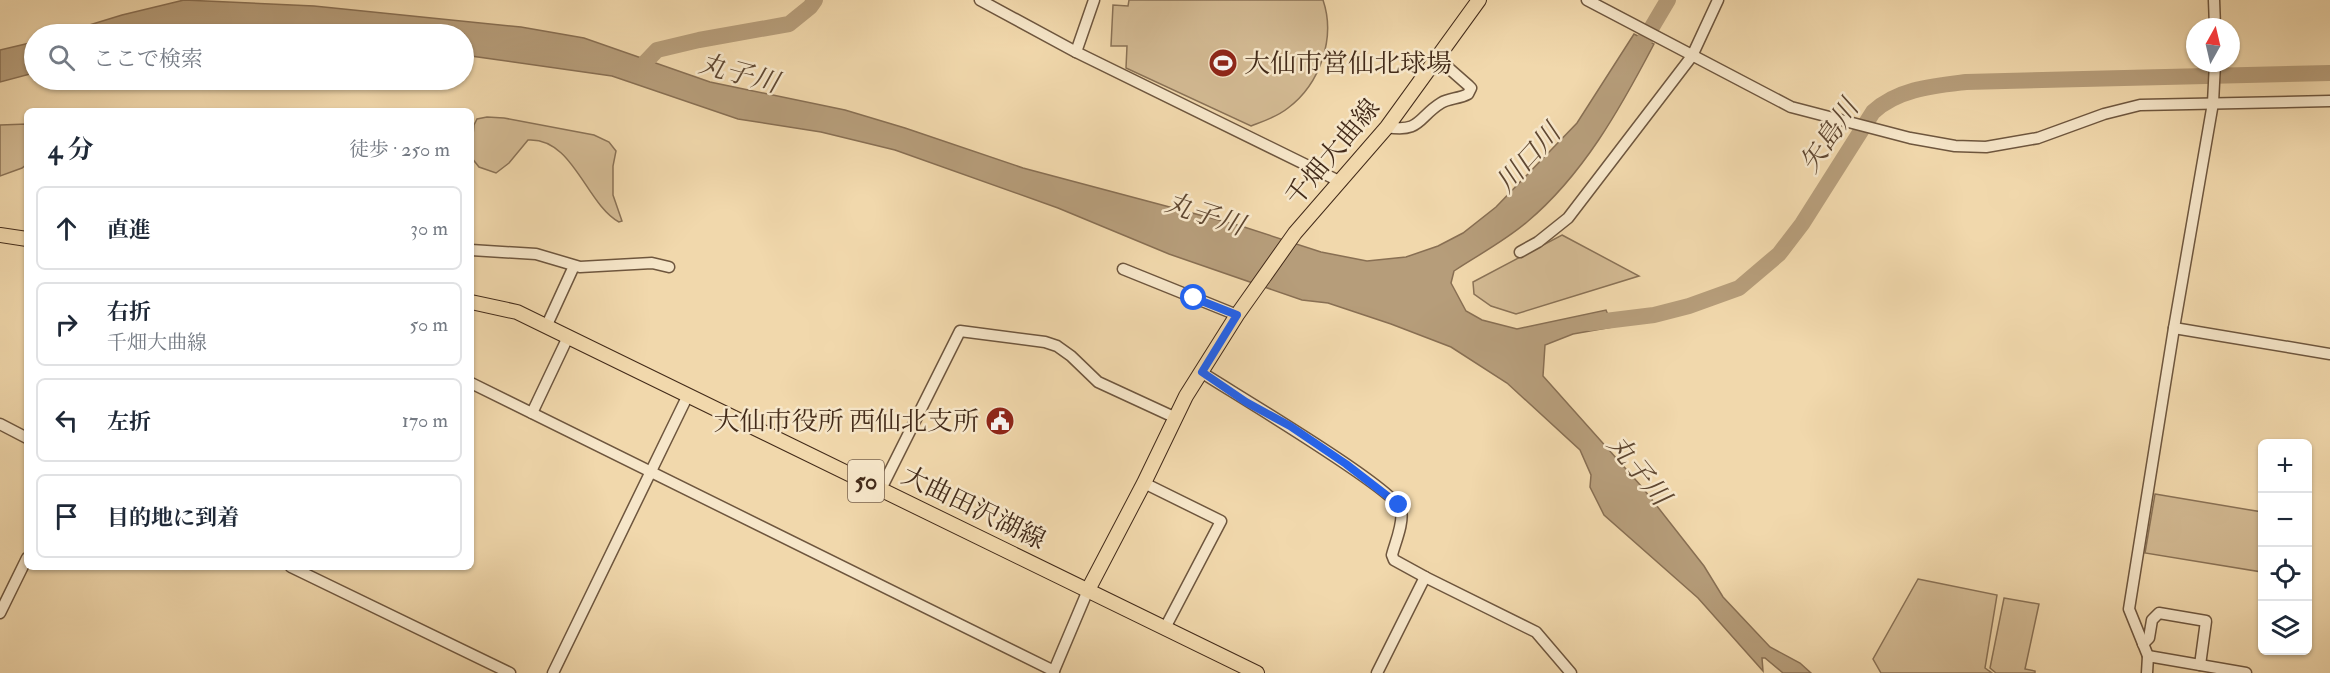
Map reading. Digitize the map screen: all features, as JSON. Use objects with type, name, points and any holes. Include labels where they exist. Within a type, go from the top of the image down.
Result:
[{"type":"main road","name":"千畑大曲線","points":[[1088,590],[1186,396],[1237,315],[1295,233],[1387,127],[1479,0]]},
{"type":"main road","points":[[0,235],[24,239]]},
{"type":"main road","name":"大曲田沢湖線","points":[[474,303],[516,312],[1257,673]]},
{"type":"street","points":[[980,0],[1076,52],[1341,182]]},
{"type":"street","points":[[1076,52],[1094,0]]},
{"type":"street","points":[[1587,0],[1791,106],[1890,133],[1955,146],[1986,147],[2038,138],[2104,114],[2140,105],[2214,98],[2330,101]]},
{"type":"street","points":[[1520,252],[1539,242],[1568,218],[1687,53],[1718,0]]},
{"type":"street","points":[[2214,0],[2215,18]]},
{"type":"street","points":[[1387,127],[1410,127],[1419,123],[1438,104],[1468,94],[1471,88],[1436,57]]},
{"type":"street","points":[[2146,673],[2148,656],[2129,609],[2214,98],[2215,72]]},
{"type":"street","points":[[474,250],[536,254],[574,266],[652,263],[669,267]]},
{"type":"street","points":[[546,327],[574,266]]},
{"type":"street","points":[[1122,269],[1237,315]]},
{"type":"street","points":[[2174,328],[2330,354]]},
{"type":"street","points":[[881,489],[960,331],[1045,342],[1058,346],[1098,382],[1176,418]]},
{"type":"street","points":[[532,413],[568,337]]},
{"type":"street","points":[[1202,372],[1246,402],[1290,426],[1346,464],[1399,505],[1402,516],[1392,555],[1394,560],[1536,632],[1571,673]]},
{"type":"street","points":[[474,384],[1054,672],[1088,590]]},
{"type":"street","points":[[553,673],[688,395]]},
{"type":"street","points":[[0,424],[24,436]]},
{"type":"street","points":[[1144,483],[1221,521],[1165,628]]},
{"type":"street","points":[[0,613],[24,564]]},
{"type":"street","points":[[297,570],[510,673]]},
{"type":"street","points":[[1377,673],[1425,577]]},
{"type":"street","points":[[2143,644],[2149,638],[2152,620],[2159,613],[2206,621],[2200,665]]},
{"type":"street","points":[[2148,656],[2246,673]]},
{"type":"shaded area","points":[[184,0],[314,6],[521,27],[584,38],[710,82],[845,110],[1023,168],[1241,226],[1321,252],[1367,261],[1406,257],[1438,246],[1463,233],[1496,207],[1577,123],[1634,34],[1654,44],[1628,93],[1583,162],[1547,204],[1519,229],[1454,271],[1451,283],[1466,311],[1482,320],[1517,329],[1606,310],[1613,327],[1573,334],[1545,345],[1543,376],[1642,487],[1704,566],[1723,597],[1770,647],[1800,663],[1811,673],[1783,673],[1765,658],[1762,658],[1763,671],[1698,598],[1604,515],[1590,487],[1591,475],[1580,450],[1507,383],[1451,347],[1328,303],[1302,300],[1169,254],[1058,208],[895,150],[821,132],[738,119],[612,76],[474,56],[474,24],[93,24]]},
{"type":"shaded area","name":"大仙市営仙北球場","points":[[1129,0],[1323,0],[1328,30],[1326,45],[1317,73],[1299,98],[1279,114],[1251,126],[1126,68],[1127,46],[1111,46],[1113,5],[1128,6]]},
{"type":"shaded area","points":[[24,44],[24,76],[0,82],[0,50]]},
{"type":"shaded area","points":[[504,118],[594,135],[609,142],[616,151],[613,166],[613,195],[622,221],[619,222],[607,213],[568,160],[557,149],[543,142],[528,140],[509,163],[496,173],[479,167],[474,161],[474,125],[477,119]]},
{"type":"shaded area","points":[[24,124],[24,166],[0,176],[0,125]]},
{"type":"shaded area","points":[[1562,235],[1639,276],[1516,314],[1491,306],[1474,294],[1473,282]]},
{"type":"shaded area","points":[[2155,494],[2258,511],[2258,571],[2145,553]]},
{"type":"shaded area","points":[[1918,579],[1997,595],[1985,668],[1992,673],[1881,673],[1873,659]]},
{"type":"shaded area","points":[[2004,598],[2039,604],[2025,669],[2035,671],[2035,673],[1996,673],[1990,668]]},
{"type":"waterway","name":"丸子川","points":[[638,70],[657,50],[789,24],[815,0]]},
{"type":"waterway","name":"川口川","points":[[1633,59],[1668,0]]},
{"type":"waterway","name":"矢島川","points":[[1589,323],[1654,315],[1689,306],[1739,288],[1779,254],[1802,224],[1873,112],[1893,98],[1905,93],[1966,82],[2330,73]]},
{"type":"place","name":"大仙市営仙北球場","points":[[1223,63]]},
{"type":"place","name":"大仙市役所 西仙北支所","points":[[1000,421]]},
{"type":"route","points":[[1194,298],[1237,315],[1202,372],[1246,402],[1290,426],[1346,464],[1399,505]]}]
